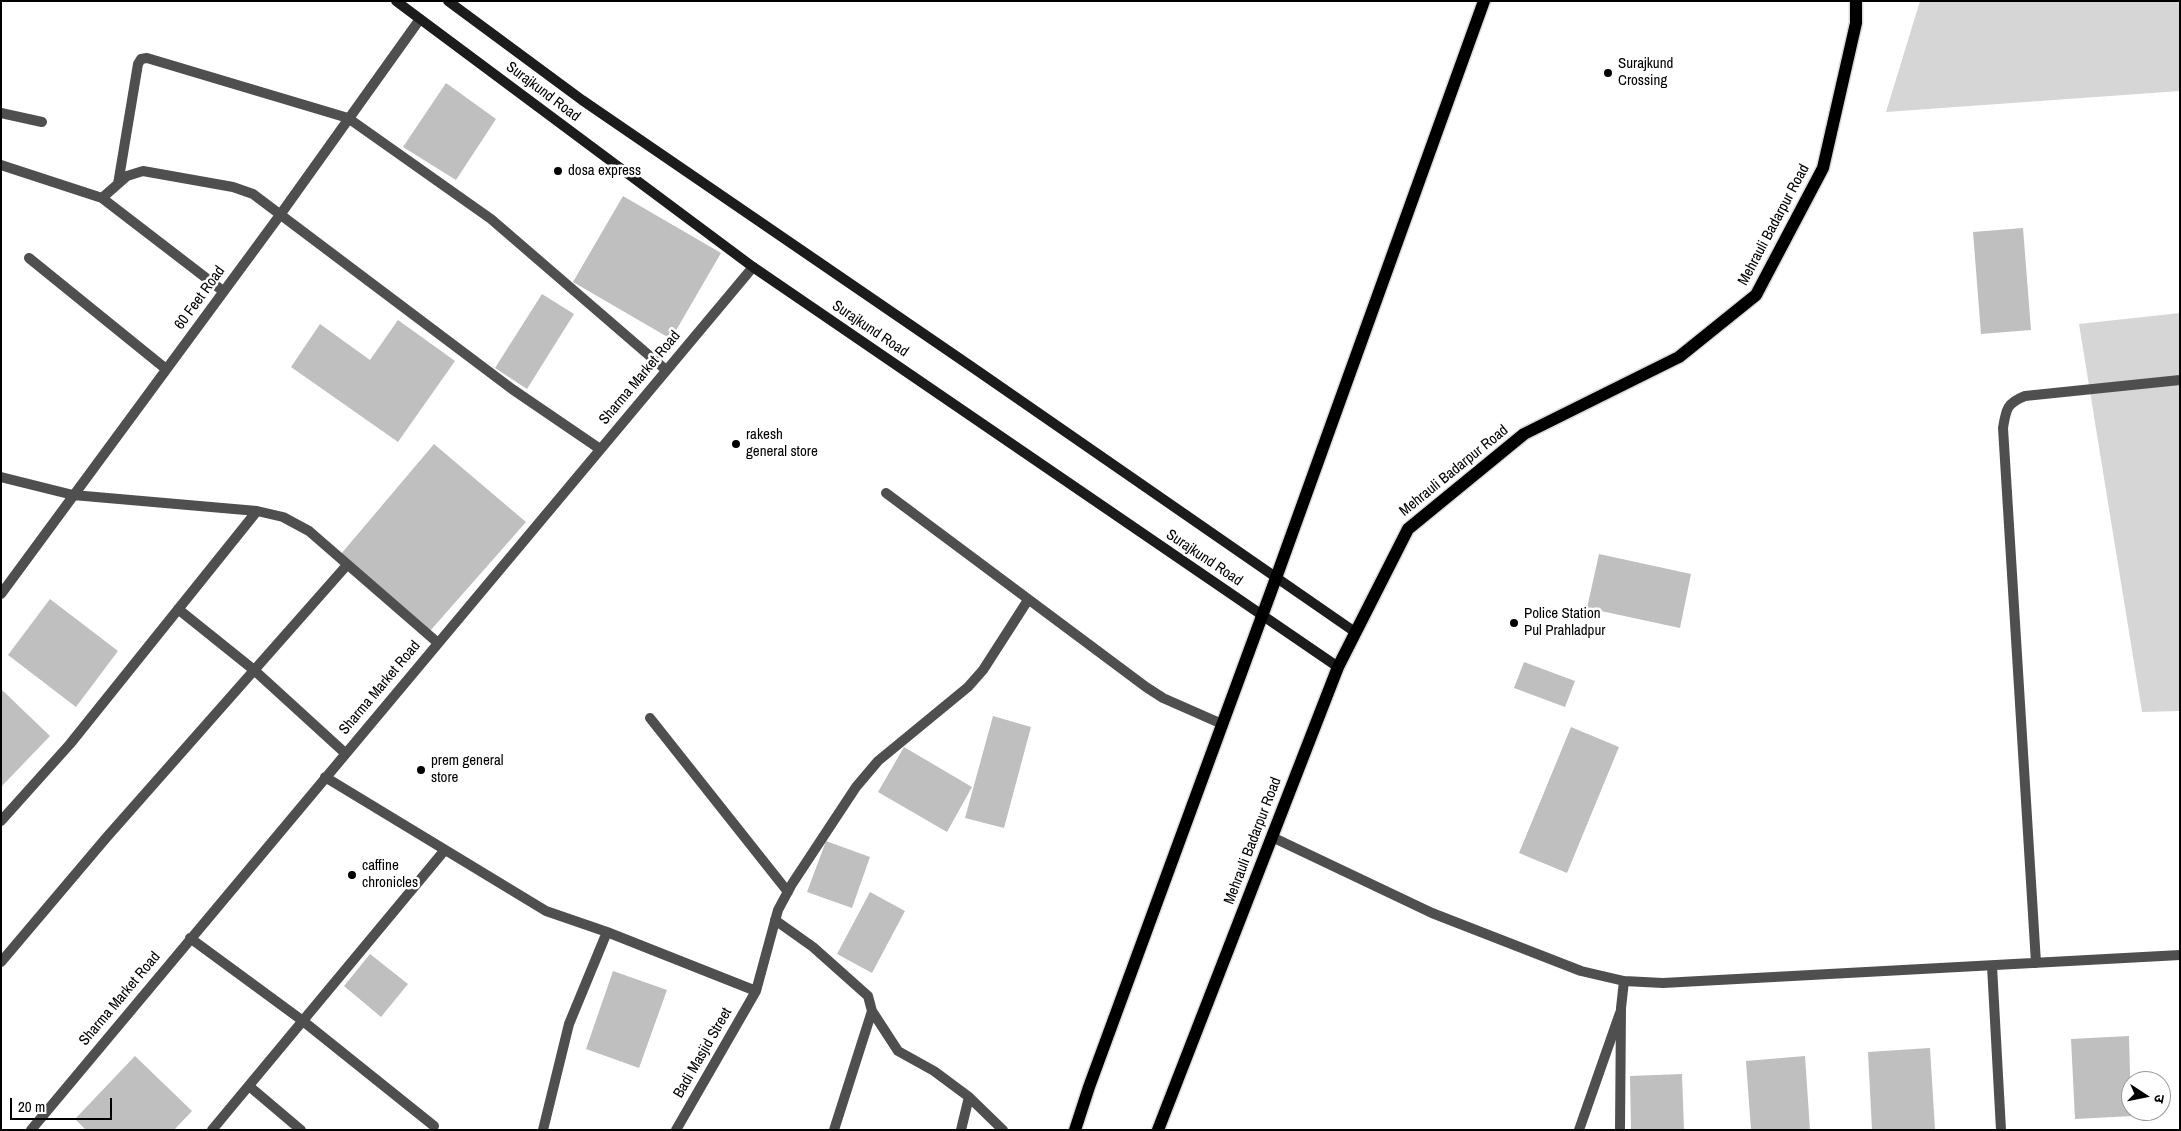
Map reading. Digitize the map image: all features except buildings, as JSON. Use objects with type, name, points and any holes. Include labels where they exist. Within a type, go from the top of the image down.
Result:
[{"type":"main road","name":"Surajkund Road","points":[[396,1],[752,267],[1338,667]]},
{"type":"main road","name":"Surajkund Road","points":[[448,1],[582,100],[980,372],[1355,632]]},
{"type":"main road","points":[[1075,1130],[1092,1078],[1276,578],[1484,1]]},
{"type":"main road","name":"Mehrauli Badarpur Road","points":[[1158,1130],[1338,667],[1408,528],[1524,434],[1679,357],[1756,295],[1823,168],[1856,23],[1856,1]]},
{"type":"street","name":"60 Feet Road","points":[[1,594],[280,215],[420,19]]},
{"type":"street","points":[[118,184],[138,64],[141,59],[147,58],[348,118],[491,219],[666,370]]},
{"type":"street","points":[[1,113],[42,122]]},
{"type":"street","points":[[1,165],[102,198],[224,291]]},
{"type":"street","points":[[102,198],[134,172],[233,187],[253,194],[512,389],[600,449]]},
{"type":"street","points":[[29,258],[166,369]]},
{"type":"street","name":"Sharma Market Road","points":[[30,1130],[752,267]]},
{"type":"street","points":[[2036,963],[2003,428],[2006,412],[2012,401],[2025,396],[2180,380]]},
{"type":"street","points":[[1,477],[73,496],[257,511],[282,517],[309,532],[438,643]]},
{"type":"street","points":[[886,493],[1028,600],[1163,698],[1222,724]]},
{"type":"street","points":[[1,821],[70,744],[257,511]]},
{"type":"street","points":[[1,962],[106,838],[347,565]]},
{"type":"street","name":"Badi Masjid Street","points":[[676,1130],[756,991],[775,920],[788,892],[856,787],[878,761],[968,687],[984,670],[1028,600]]},
{"type":"street","points":[[178,609],[254,670],[345,753]]},
{"type":"street","points":[[650,718],[788,892]]},
{"type":"street","points":[[325,777],[444,851],[546,911],[607,932],[756,991]]},
{"type":"street","points":[[1272,837],[1432,913],[1580,971],[1624,981],[1663,983],[2180,955]]},
{"type":"street","points":[[212,1130],[444,851]]},
{"type":"street","points":[[775,920],[813,947],[868,996],[872,1011],[898,1051],[934,1071],[969,1097],[1003,1130]]},
{"type":"street","points":[[543,1130],[570,1024],[607,932]]},
{"type":"street","points":[[190,938],[303,1021],[434,1126]]},
{"type":"street","points":[[1992,966],[2001,1130]]},
{"type":"street","points":[[1620,1130],[1624,981]]},
{"type":"street","points":[[1579,1130],[1622,1008]]},
{"type":"street","points":[[834,1130],[872,1011]]},
{"type":"street","points":[[249,1086],[300,1130]]},
{"type":"street","points":[[961,1130],[969,1097]]},
{"type":"shaded area","points":[[1920,1],[2180,1],[2180,91],[1886,112]]},
{"type":"shaded area","points":[[2180,313],[2180,711],[2142,712],[2079,324]]},
{"type":"place","name":"Surajkund Crossing","points":[[1608,73]]},
{"type":"place","name":"dosa express","points":[[558,171]]},
{"type":"place","name":"rakesh general store","points":[[736,444]]},
{"type":"place","name":"Police Station Pul Prahladpur","points":[[1514,623]]},
{"type":"place","name":"prem general store","points":[[421,770]]},
{"type":"place","name":"caffine chronicles","points":[[352,875]]}]
